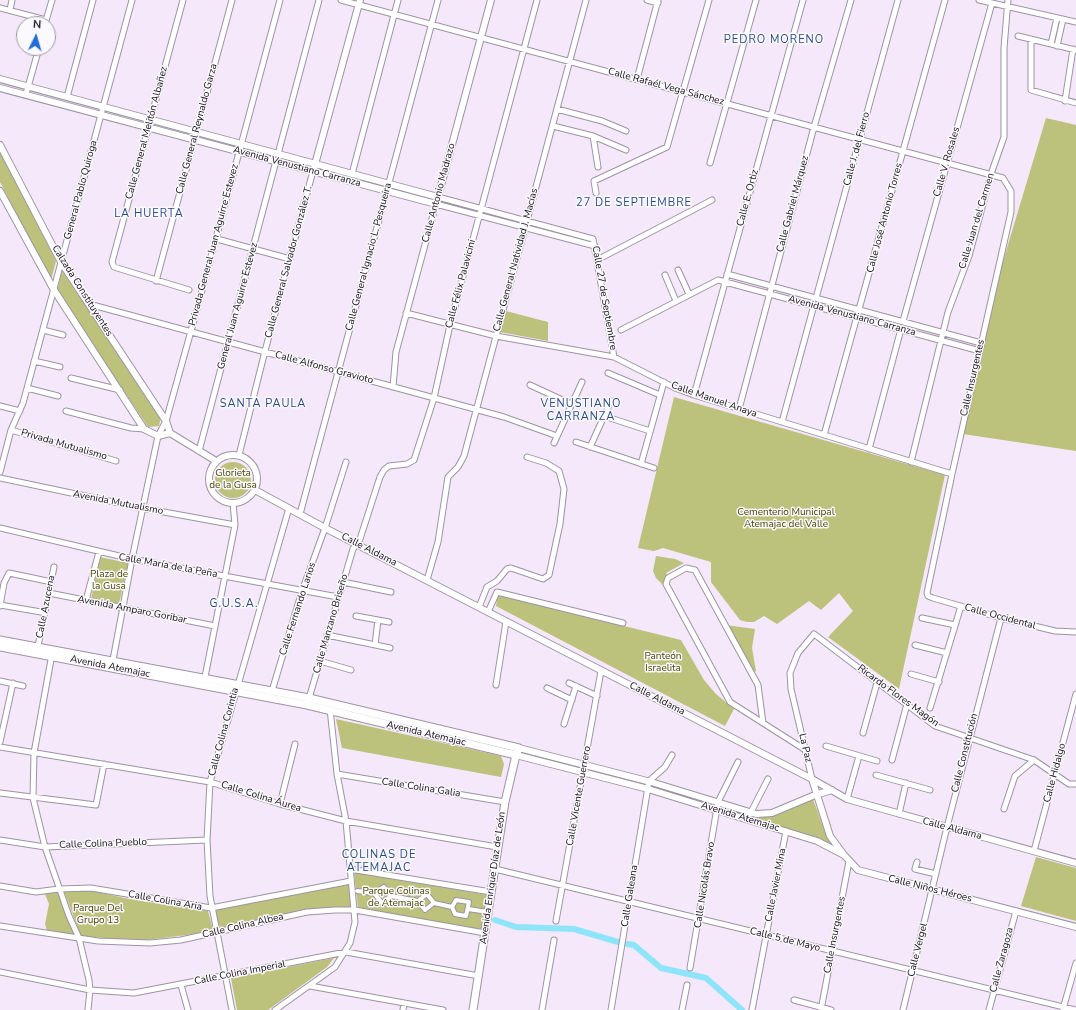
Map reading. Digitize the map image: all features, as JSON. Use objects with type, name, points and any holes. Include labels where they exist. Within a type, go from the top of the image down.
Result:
[{"type":"main road","name":"Avenida Atemajac","points":[[0,640],[38,646],[52,652],[235,691],[308,702],[329,703],[519,748]]},
{"type":"main road","name":"Avenida Atemajac","points":[[0,647],[113,660],[272,691],[308,702],[330,711],[516,755]]},
{"type":"main road","name":"Avenida Enrique Díaz de León","points":[[473,1010],[497,847],[505,802],[519,748]]},
{"type":"street","points":[[10,10],[12,0]]},
{"type":"street","points":[[48,16],[52,0]]},
{"type":"street","points":[[67,97],[93,0]]},
{"type":"street","name":"General Pablo Quiroga","points":[[0,472],[12,430],[27,388],[132,0]]},
{"type":"street","name":"Calle General Melitón Albañez","points":[[156,281],[112,265],[183,0]]},
{"type":"street","name":"Calle General Reynaldo Garza","points":[[156,281],[232,0]]},
{"type":"street","name":"Privada General Juan Aguirre Estevez","points":[[113,660],[142,508],[158,436],[166,421],[217,239],[280,0]]},
{"type":"street","points":[[278,154],[320,0]]},
{"type":"street","name":"Calle Rafaél Vega Sánchez","points":[[341,0],[359,2],[395,14],[991,174]]},
{"type":"street","points":[[352,174],[398,0]]},
{"type":"street","name":"Calle General Ignacio L. Pesqueira","points":[[300,514],[438,0]]},
{"type":"street","name":"Calle Antonio Madrazo","points":[[392,387],[396,352],[491,0]]},
{"type":"street","name":"Calle Félix Palavicini","points":[[357,544],[384,470],[389,466],[407,464],[414,460],[434,398],[450,324],[537,0]]},
{"type":"street","name":"Calle General Natividad J. Macías","points":[[427,580],[438,542],[448,477],[458,467],[464,456],[586,0]]},
{"type":"street","points":[[637,79],[658,1],[647,0]]},
{"type":"street","points":[[596,193],[594,181],[667,147],[709,0]]},
{"type":"street","points":[[710,163],[756,0]]},
{"type":"street","name":"Calle E. Ortiz","points":[[694,395],[770,115],[803,0]]},
{"type":"street","name":"Calle Gabriel Márquez","points":[[738,409],[814,127],[851,0]]},
{"type":"street","name":"Calle J. del Fierro","points":[[816,298],[898,0]]},
{"type":"street","name":"Calle José Antonio Torres","points":[[824,435],[945,0]]},
{"type":"street","points":[[979,0],[1076,22]]},
{"type":"street","name":"Calle Juan del Carmen","points":[[912,462],[942,332],[953,294],[969,256],[1004,131],[1004,48],[1008,0]]},
{"type":"street","name":"Calle General Salvador González T.","points":[[239,455],[264,352],[359,2]]},
{"type":"street","name":"Calle V. Rosales","points":[[903,321],[992,3]]},
{"type":"street","points":[[0,8],[28,16]]},
{"type":"street","points":[[1051,44],[1057,18]]},
{"type":"street","points":[[1057,46],[1063,20]]},
{"type":"street","points":[[1018,36],[1074,50],[1065,101]]},
{"type":"street","points":[[1031,40],[1031,90],[1076,103]]},
{"type":"street","points":[[26,94],[36,56]]},
{"type":"street","name":"Avenida Venustiano Carranza","points":[[0,79],[593,239]]},
{"type":"street","name":"Avenida Venustiano Carranza","points":[[0,88],[595,246]]},
{"type":"street","points":[[557,109],[602,122],[626,131]]},
{"type":"street","points":[[553,126],[593,136],[626,150]]},
{"type":"street","points":[[593,136],[598,167]]},
{"type":"street","name":"Calzada Constituyentes","points":[[0,145],[61,262],[166,421],[170,433]]},
{"type":"street","name":"General Juan Aguirre Estevez","points":[[199,451],[276,161]]},
{"type":"street","name":"Calle Insurgentes","points":[[927,593],[1012,204],[1011,191],[1006,182],[1003,178],[991,174]]},
{"type":"street","points":[[0,193],[54,290],[144,429]]},
{"type":"street","points":[[597,260],[712,200]]},
{"type":"street","points":[[217,239],[290,259]]},
{"type":"street","name":"Calle 27 de Septiembre","points":[[593,239],[614,357]]},
{"type":"street","points":[[678,270],[689,294]]},
{"type":"street","name":"Avenida Venustiano Carranza","points":[[727,274],[981,343]]},
{"type":"street","points":[[665,275],[676,300]]},
{"type":"street","points":[[621,330],[676,300],[718,280],[725,282]]},
{"type":"street","points":[[156,281],[189,290]]},
{"type":"street","name":"Avenida Venustiano Carranza","points":[[725,282],[980,351]]},
{"type":"street","name":"Calle Alfonso Gravioto","points":[[89,304],[434,398],[557,436]]},
{"type":"street","points":[[782,422],[814,305]]},
{"type":"street","name":"Calle Manuel Anaya","points":[[406,313],[496,336],[614,357],[694,395],[952,474]]},
{"type":"street","points":[[869,449],[901,329]]},
{"type":"street","points":[[43,330],[63,335]]},
{"type":"street","points":[[34,361],[60,367]]},
{"type":"street","points":[[608,373],[660,395]]},
{"type":"street","points":[[71,378],[120,390]]},
{"type":"street","points":[[554,443],[582,382]]},
{"type":"street","points":[[641,464],[664,382]]},
{"type":"street","points":[[530,385],[571,404]]},
{"type":"street","points":[[27,388],[58,396]]},
{"type":"street","points":[[590,447],[611,401]]},
{"type":"street","points":[[0,406],[20,411]]},
{"type":"street","points":[[66,411],[131,428],[144,429],[158,436],[170,433],[216,462]]},
{"type":"street","points":[[604,416],[650,431]]},
{"type":"street","name":"Privada Mutualismo","points":[[12,430],[116,461]]},
{"type":"street","points":[[576,442],[654,468]]},
{"type":"street","points":[[227,455],[239,455],[246,458],[255,469],[257,483],[255,490],[246,499],[234,503],[225,502],[213,492],[209,476],[211,468],[216,462],[227,455]]},
{"type":"street","points":[[479,607],[487,587],[497,581],[507,568],[543,579],[549,575],[560,524],[564,489],[559,471],[546,463],[527,457]]},
{"type":"street","name":"Calle Fernando Larios","points":[[272,691],[302,591],[325,528],[346,462]]},
{"type":"street","name":"Avenida Mutualismo","points":[[0,478],[142,508],[235,525]]},
{"type":"street","name":"Calle Aldama","points":[[255,490],[506,622],[812,779],[847,799],[1076,864]]},
{"type":"street","points":[[205,677],[235,525],[234,503]]},
{"type":"street","name":"Calle Colina Corintia","points":[[232,1010],[218,932],[211,908],[207,840],[210,782],[237,684],[289,508]]},
{"type":"street","name":"Calle María de la Peña","points":[[0,528],[132,560],[338,597]]},
{"type":"street","name":"Calle Manzano Briseño","points":[[308,702],[342,582],[353,549],[357,544]]},
{"type":"street","points":[[86,600],[99,552]]},
{"type":"street","name":"Calle Azucena","points":[[38,646],[54,568]]},
{"type":"street","points":[[763,723],[758,684],[695,570],[686,568],[668,578],[666,584],[730,702],[763,723],[807,751]]},
{"type":"street","points":[[41,612],[0,605],[4,583],[9,573],[47,581]]},
{"type":"street","points":[[342,582],[391,592]]},
{"type":"street","points":[[488,612],[495,593],[498,592],[622,622]]},
{"type":"street","name":"Avenida Amparo Goribar","points":[[49,593],[123,609],[216,626]]},
{"type":"street","name":"Calle Occidental","points":[[927,593],[928,596],[933,598],[1000,618],[1056,631],[1076,632]]},
{"type":"street","points":[[930,708],[939,682],[960,606]]},
{"type":"street","points":[[356,616],[389,622]]},
{"type":"street","points":[[922,618],[955,625]]},
{"type":"street","name":"Calle Constitución","points":[[933,890],[969,737],[1000,618]]},
{"type":"street","points":[[375,645],[378,620]]},
{"type":"street","points":[[496,685],[506,622]]},
{"type":"street","name":"Ricardo Flores Magón","points":[[814,634],[935,726],[1034,760],[1069,784],[1076,784]]},
{"type":"street","name":"La Paz","points":[[814,634],[798,653],[790,673],[791,689],[807,751],[816,795],[830,836],[849,861]]},
{"type":"street","points":[[327,635],[390,648]]},
{"type":"street","points":[[916,645],[947,653]]},
{"type":"street","points":[[52,652],[34,753],[33,798],[45,847],[59,889],[79,938],[90,990],[88,1010]]},
{"type":"street","points":[[320,662],[351,670]]},
{"type":"street","name":"Calle Vicente Guerrero","points":[[556,921],[601,671]]},
{"type":"street","points":[[911,674],[939,682]]},
{"type":"street","points":[[0,680],[23,686]]},
{"type":"street","points":[[0,742],[12,683]]},
{"type":"street","points":[[569,683],[597,696]]},
{"type":"street","points":[[863,733],[877,683]]},
{"type":"street","points":[[564,724],[576,686]]},
{"type":"street","points":[[547,688],[572,700]]},
{"type":"street","name":"Calle Hidalgo","points":[[1034,851],[1076,694]]},
{"type":"street","points":[[275,1010],[335,967],[346,952],[353,932],[355,910],[346,821],[338,774],[329,703]]},
{"type":"street","points":[[892,760],[907,704]]},
{"type":"street","points":[[280,804],[295,744]]},
{"type":"street","points":[[826,746],[877,761]]},
{"type":"street","name":"Calle Colina Áurea","points":[[0,747],[210,782],[280,804],[346,821],[497,847]]},
{"type":"street","name":"Avenida Atemajac","points":[[519,748],[649,781],[718,802],[750,814],[772,813],[832,790]]},
{"type":"street","name":"Avenida Atemajac","points":[[516,755],[648,789],[786,831],[817,841],[844,855]]},
{"type":"street","points":[[649,781],[665,767],[672,755]]},
{"type":"street","points":[[847,799],[859,756]]},
{"type":"street","points":[[1004,809],[1015,776],[1034,760]]},
{"type":"street","name":"Calle Nicolás Bravo","points":[[690,968],[700,919],[718,802],[738,762]]},
{"type":"street","points":[[0,793],[96,805],[104,764]]},
{"type":"street","name":"Calle Colina Galia","points":[[338,774],[505,802]]},
{"type":"street","points":[[876,775],[930,790]]},
{"type":"street","points":[[750,814],[768,779]]},
{"type":"street","name":"Calle Galeana","points":[[611,1010],[649,781]]},
{"type":"street","points":[[899,814],[906,783]]},
{"type":"street","name":"Calle Javier Mina","points":[[752,1010],[786,831]]},
{"type":"street","name":"Calle Colina Pueblo","points":[[0,840],[45,847],[207,840]]},
{"type":"street","name":"Calle Insurgentes","points":[[821,1009],[849,861]]},
{"type":"street","name":"Calle Niños Héroes","points":[[849,861],[858,870],[1076,927]]},
{"type":"street","points":[[917,862],[915,869],[936,874]]},
{"type":"street","points":[[350,869],[491,892]]},
{"type":"street","name":"Calle 5 de Mayo","points":[[494,869],[1076,1010]]},
{"type":"street","name":"Calle Colina Aria","points":[[0,886],[36,892],[59,889],[91,888],[211,908],[352,881]]},
{"type":"street","points":[[374,894],[384,887],[391,896],[418,900],[427,894],[434,904]]},
{"type":"street","name":"Calle Vergel","points":[[903,1010],[933,890]]},
{"type":"street","points":[[357,891],[374,894],[382,903],[391,896]]},
{"type":"street","points":[[418,900],[425,910],[434,904],[452,907]]},
{"type":"street","points":[[456,900],[469,902],[466,916],[455,914],[452,907],[456,900]]},
{"type":"street","points":[[468,909],[488,912]]},
{"type":"street","name":"Calle Colina Albea","points":[[0,926],[79,938],[125,943],[150,943],[181,940],[306,912],[355,910],[485,933]]},
{"type":"street","name":"Calle Zaragoza","points":[[989,1010],[1016,911]]},
{"type":"street","points":[[542,1010],[554,940]]},
{"type":"street","name":"Calle Colina Imperial","points":[[0,972],[90,990],[134,993],[346,952],[479,976]]},
{"type":"street","points":[[1064,1008],[1076,963]]},
{"type":"street","points":[[181,985],[188,1010]]},
{"type":"street","points":[[682,1010],[687,985]]},
{"type":"street","points":[[310,986],[443,1010]]},
{"type":"street","points":[[794,1000],[821,1009],[831,1010]]},
{"type":"street","points":[[403,1010],[404,1003]]},
{"type":"green space","points":[[1046,118],[1076,125],[1076,451],[963,434],[1001,268]]},
{"type":"green space","points":[[0,152],[56,261],[51,280],[0,182]]},
{"type":"green space","points":[[62,271],[161,417],[159,426],[148,427],[57,291]]},
{"type":"green space","points":[[506,311],[548,322],[548,341],[500,332]]},
{"type":"green space","name":"Cementerio Municipal Atemajac del Valle","points":[[674,397],[945,475],[899,689],[828,637],[853,611],[839,593],[821,610],[809,601],[777,624],[764,616],[754,622],[747,622],[740,620],[711,582],[711,562],[663,548],[654,551],[638,548]]},
{"type":"green space","name":"Glorieta de la Gusa","points":[[237,462],[246,467],[250,473],[250,487],[246,493],[237,498],[229,498],[220,493],[216,487],[215,476],[220,467],[226,463]]},
{"type":"green space","points":[[656,556],[675,559],[684,563],[666,573],[668,576],[665,580],[664,586],[656,578],[653,571]]},
{"type":"green space","name":"Plaza de la Gusa","points":[[100,557],[128,563],[119,604],[91,599]]},
{"type":"green space","name":"Panteón Israelita","points":[[498,595],[681,640],[704,680],[716,694],[734,709],[725,726],[496,606]]},
{"type":"green space","points":[[726,625],[755,629],[752,648],[756,671],[753,673]]},
{"type":"green space","points":[[336,719],[501,756],[504,764],[501,777],[342,748]]},
{"type":"green space","points":[[522,752],[580,766],[583,769],[521,754]]},
{"type":"green space","points":[[591,769],[648,783],[649,787],[588,771]]},
{"type":"green space","points":[[654,787],[714,804],[715,807],[652,788]]},
{"type":"green space","points":[[813,799],[825,832],[835,848],[720,809],[723,807],[766,817]]},
{"type":"green space","points":[[1036,857],[1076,868],[1076,921],[1021,906]]},
{"type":"green space","name":"Parque Colinas de Atemajac","points":[[354,872],[488,895],[482,930],[358,909]]},
{"type":"green space","points":[[349,884],[351,907],[332,908],[221,930],[214,910]]},
{"type":"green space","name":"Parque Del Grupo 13","points":[[57,891],[74,935],[47,931],[45,924],[49,904],[45,894]]},
{"type":"green space","name":"Parque Del Grupo 13","points":[[64,891],[93,891],[129,899],[208,911],[213,930],[187,935],[137,941],[81,936]]},
{"type":"green space","points":[[334,958],[327,967],[268,1010],[237,1010],[231,978]]},
{"type":"waterway","points":[[495,920],[516,927],[574,929],[618,942]]},
{"type":"waterway","points":[[627,944],[634,945],[661,968],[706,978],[742,1010]]},
{"type":"district","name":"PEDRO MORENO","points":[[774,40]]},
{"type":"district","name":"27 DE SEPTIEMBRE","points":[[634,203]]},
{"type":"district","name":"LA HUERTA","points":[[149,214]]},
{"type":"district","name":"SANTA PAULA","points":[[263,404]]},
{"type":"district","name":"VENUSTIANO CARRANZA","points":[[581,410]]},
{"type":"district","name":"G.U.S.A.","points":[[234,604]]},
{"type":"district","name":"COLINAS DE ATEMAJAC","points":[[379,861]]}]
